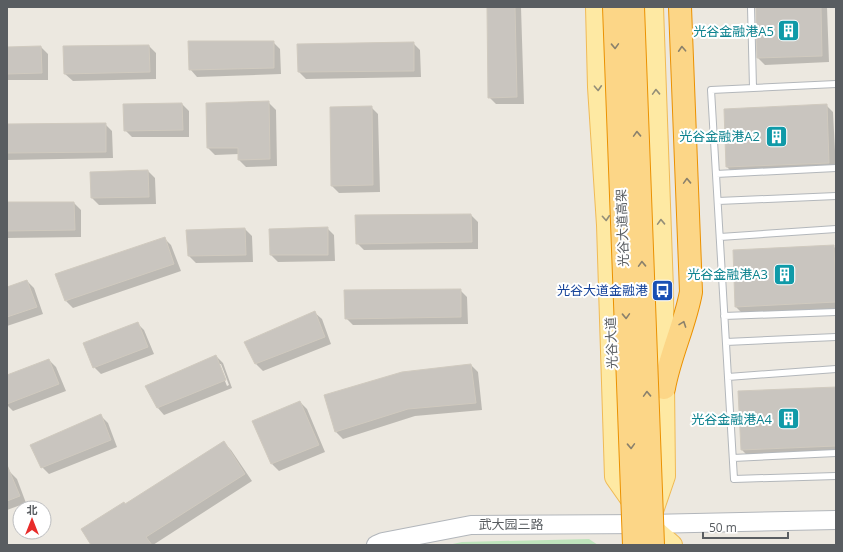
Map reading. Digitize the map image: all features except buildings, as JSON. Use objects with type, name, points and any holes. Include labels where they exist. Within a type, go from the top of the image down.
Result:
[{"type":"highway","name":"光谷大道高架","points":[[614,7],[634,545]]},
{"type":"highway","name":"光谷大道高架","points":[[633,7],[650,535]]},
{"type":"highway","points":[[664,388],[669,364],[685,319],[691,292],[686,130],[680,7]]},
{"type":"main road","name":"光谷大道","points":[[596,7],[598,87],[607,226],[615,477],[650,535],[672,545]]},
{"type":"main road","points":[[625,545],[650,535],[665,476],[661,202],[653,7]]},
{"type":"street","name":"武大园三路","points":[[376,545],[383,542],[471,524],[650,535],[836,520]]},
{"type":"lane","points":[[751,7],[753,88]]},
{"type":"lane","points":[[836,84],[711,90],[734,479],[836,476]]},
{"type":"lane","points":[[716,174],[836,168]]},
{"type":"lane","points":[[718,201],[836,196]]},
{"type":"lane","points":[[720,237],[836,229]]},
{"type":"lane","points":[[724,316],[836,312]]},
{"type":"lane","points":[[726,342],[836,337]]},
{"type":"lane","points":[[728,377],[836,369]]},
{"type":"lane","points":[[733,458],[836,453]]},
{"type":"green space","points":[[589,539],[598,545],[448,545],[462,542]]},
{"type":"place","name":"光谷金融港A5","points":[[789,31]]},
{"type":"place","name":"光谷金融港A2","points":[[776,136]]},
{"type":"place","name":"光谷金融港A3","points":[[784,274]]},
{"type":"place","name":"光谷大道金融港","points":[[663,290]]},
{"type":"place","name":"光谷金融港A4","points":[[788,419]]}]
